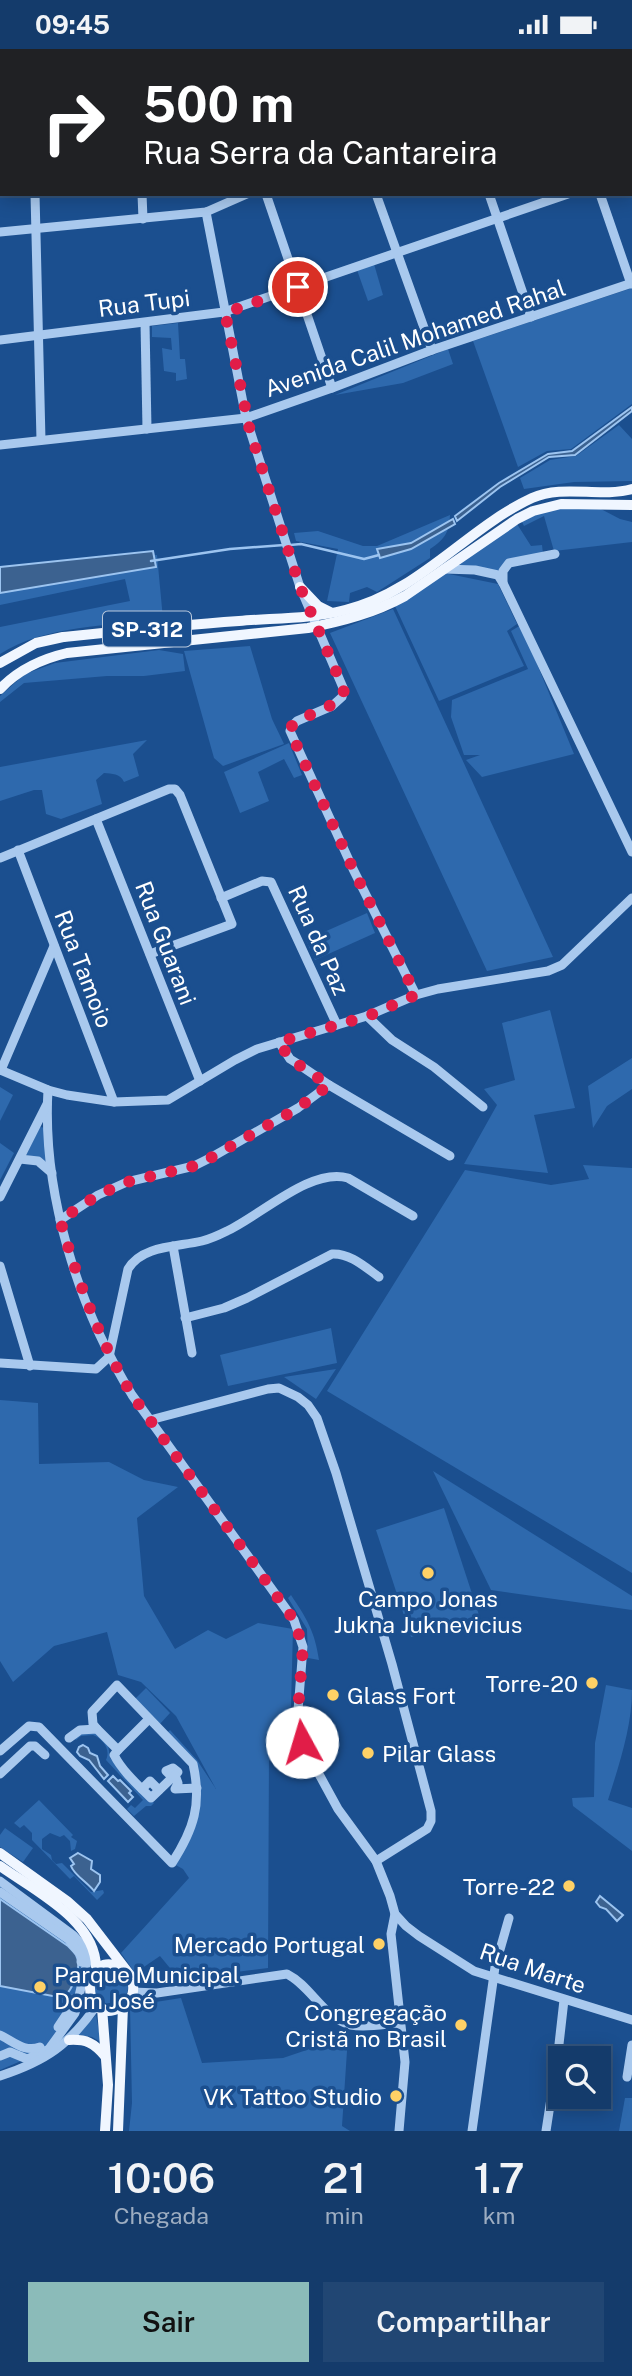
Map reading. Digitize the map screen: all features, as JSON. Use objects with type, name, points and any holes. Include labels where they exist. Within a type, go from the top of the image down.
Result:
[{"type":"main road","name":"SP-312","points":[[0,663],[36,643],[63,637],[312,615],[362,605],[405,585],[497,520],[535,497],[568,490],[631,490]]},
{"type":"main road","points":[[629,505],[631,490]]},
{"type":"main road","name":"SP-312","points":[[0,689],[22,670],[37,662],[67,653],[282,631],[347,620],[387,606],[533,511],[561,504],[629,505]]},
{"type":"main road","points":[[300,587],[318,606],[333,612]]},
{"type":"main road","points":[[282,631],[291,626],[299,616],[306,600]]},
{"type":"main road","points":[[0,1853],[67,1901],[87,1919],[132,1980],[133,1992],[130,2001],[123,2007],[116,2010],[99,2007]]},
{"type":"main road","points":[[0,1866],[76,1922],[91,1940],[97,1959],[96,1970]]},
{"type":"main road","points":[[118,2131],[108,2085],[99,2007],[89,1993],[88,1986],[96,1970],[111,1965],[125,1970]]},
{"type":"main road","points":[[105,2131],[112,2104],[123,2007]]},
{"type":"main road","points":[[71,2037],[92,2042],[105,2056]]},
{"type":"street","points":[[35,196],[41,440]]},
{"type":"street","points":[[142,196],[143,219]]},
{"type":"street","points":[[0,232],[206,212],[242,196]]},
{"type":"street","points":[[267,196],[332,388]]},
{"type":"street","points":[[377,196],[432,350]]},
{"type":"street","points":[[490,196],[531,317]]},
{"type":"street","name":"Rua Tupi","points":[[0,340],[225,313],[562,196]]},
{"type":"street","points":[[601,196],[632,283]]},
{"type":"street","points":[[206,212],[246,418],[300,587],[344,690],[342,697],[332,706],[297,721],[290,731],[353,869],[416,995]]},
{"type":"street","name":"Avenida Calil Mohamed Rahal","points":[[0,445],[246,418],[432,350],[632,283]]},
{"type":"street","points":[[145,323],[147,429]]},
{"type":"street","points":[[503,583],[503,571],[509,563],[555,554]]},
{"type":"street","points":[[444,569],[475,570],[498,575],[632,852]]},
{"type":"street","points":[[0,858],[169,789],[175,789],[180,795],[232,924],[150,954]]},
{"type":"street","name":"Rua Guarani","points":[[96,819],[200,1081]]},
{"type":"street","name":"Rua Tamoio","points":[[18,850],[114,1102]]},
{"type":"street","name":"Rua da Paz","points":[[221,898],[262,881],[271,882],[337,1025]]},
{"type":"street","points":[[54,946],[0,1070],[48,1090],[114,1102],[168,1100],[234,1060],[279,1042],[368,1016],[416,995],[548,971],[562,965],[632,898]]},
{"type":"street","points":[[368,1016],[392,1040],[434,1067],[483,1107]]},
{"type":"street","points":[[279,1042],[290,1059],[450,1156]]},
{"type":"street","points":[[60,1220],[98,1195],[127,1182],[194,1166],[212,1157],[298,1108],[329,1085]]},
{"type":"street","points":[[48,1090],[52,1174],[60,1220],[75,1273],[109,1357],[150,1420],[294,1620],[303,1647],[297,1723],[302,1742],[338,1809],[376,1861],[387,1887],[395,1914],[391,1934],[405,2062],[399,2131]]},
{"type":"street","points":[[0,1196],[47,1103]]},
{"type":"street","points":[[20,1159],[38,1161],[52,1174]]},
{"type":"street","points":[[0,1363],[96,1369],[109,1357],[128,1269],[132,1263],[160,1248],[203,1241],[229,1230],[315,1181],[338,1175],[348,1178],[413,1216]]},
{"type":"street","points":[[173,1246],[192,1353]]},
{"type":"street","points":[[185,1318],[224,1308],[247,1298],[332,1254],[348,1256],[379,1277]]},
{"type":"street","points":[[0,1266],[30,1366]]},
{"type":"street","points":[[150,1420],[279,1388],[299,1397],[317,1418],[374,1601],[432,1811],[427,1829],[376,1861]]},
{"type":"street","points":[[0,1751],[29,1725],[38,1727],[172,1863],[183,1846],[198,1808],[193,1764],[117,1685],[107,1690],[92,1711],[93,1724],[118,1751]]},
{"type":"street","points":[[149,1719],[114,1755],[151,1798],[187,1757]]},
{"type":"street","points":[[69,1738],[80,1730],[97,1728]]},
{"type":"street","points":[[0,1774],[30,1746],[35,1746],[45,1755]]},
{"type":"street","points":[[174,1773],[178,1783],[175,1789],[197,1788]]},
{"type":"street","points":[[0,1881],[73,1935],[85,1948],[87,1962],[75,2013],[49,2049],[27,2059],[10,2052],[0,2056]]},
{"type":"street","points":[[0,1892],[68,1939],[82,1956],[78,1984],[70,2009],[47,2042],[32,2050],[0,2035]]},
{"type":"street","name":"Rua Marte","points":[[395,1914],[406,1926],[474,1971],[632,2020]]},
{"type":"street","points":[[472,2131],[495,1967],[509,1918]]},
{"type":"street","points":[[133,1992],[157,1993],[287,1974],[299,1981],[343,2022],[356,2026],[401,2022]]},
{"type":"street","points":[[71,2037],[88,1986]]},
{"type":"street","points":[[546,2131],[564,2000]]},
{"type":"street","points":[[0,2076],[36,2063],[71,2037],[99,2007]]},
{"type":"street","points":[[628,2077],[632,2045]]},
{"type":"shaded area","points":[[374,264],[383,295],[368,301],[357,270]]},
{"type":"shaded area","points":[[632,288],[632,404],[571,449],[547,451],[518,467],[473,341]]},
{"type":"shaded area","points":[[178,323],[180,359],[185,359],[187,379],[176,381],[176,373],[164,371],[162,348],[172,350],[171,338],[152,337],[152,326]]},
{"type":"shaded area","points":[[448,349],[453,364],[403,383],[335,395]]},
{"type":"shaded area","points":[[632,407],[632,411],[575,455],[549,457],[500,487],[457,521],[455,516],[499,483],[548,454],[572,451]]},
{"type":"shaded area","points":[[619,425],[632,439],[632,481],[574,482],[524,489],[520,478],[550,460],[576,456]]},
{"type":"shaded area","points":[[558,506],[599,508],[632,522],[632,542],[554,551],[544,516],[524,526],[521,520]]},
{"type":"shaded area","points":[[450,515],[447,531],[443,539],[430,549],[430,558],[377,592],[367,587],[350,593],[349,602],[327,601],[338,549],[296,541],[294,533],[318,531],[363,546],[377,546]]},
{"type":"shaded area","points":[[453,519],[455,524],[411,549],[380,558],[377,549],[411,543]]},
{"type":"shaded area","points":[[517,524],[531,546],[542,545],[543,554],[509,559],[498,571],[453,566]]},
{"type":"shaded area","points":[[153,551],[156,567],[0,593],[0,567]]},
{"type":"shaded area","points":[[157,555],[163,619],[57,632],[18,644],[0,654],[0,627],[130,601],[125,579],[0,605],[0,567]]},
{"type":"shaded area","points":[[444,573],[498,584],[517,624],[507,631],[524,666],[439,701],[395,606]]},
{"type":"shaded area","points":[[393,609],[553,957],[487,971],[330,633]]},
{"type":"shaded area","points":[[521,625],[574,754],[482,777],[466,760],[480,755],[464,755],[451,717],[452,700],[528,669],[511,631]]},
{"type":"shaded area","points":[[250,646],[272,719],[284,744],[223,766],[214,758],[184,651]]},
{"type":"shaded area","points":[[159,650],[183,654],[185,671],[24,683],[0,702],[0,696],[25,674],[55,663]]},
{"type":"shaded area","points":[[147,740],[133,754],[139,776],[124,782],[118,775],[104,773],[96,780],[102,804],[61,819],[46,814],[42,790],[0,801],[0,767]]},
{"type":"shaded area","points":[[289,743],[302,775],[294,778],[284,759],[258,772],[269,801],[240,813],[224,772]]},
{"type":"shaded area","points":[[367,913],[375,933],[315,960],[306,940]]},
{"type":"shaded area","points":[[550,1010],[575,1108],[534,1115],[548,1173],[464,1164],[497,1105],[484,1089],[515,1080],[502,1023]]},
{"type":"shaded area","points":[[632,1058],[632,1089],[607,1106],[593,1128],[588,1086]]},
{"type":"shaded area","points":[[0,1087],[13,1095],[0,1121]]},
{"type":"shaded area","points":[[40,1127],[46,1128],[47,1162],[26,1155]]},
{"type":"shaded area","points":[[0,1143],[14,1153],[0,1180]]},
{"type":"shaded area","points":[[583,1165],[632,1168],[632,1573],[327,1391],[465,1170],[551,1185],[589,1179]]},
{"type":"shaded area","points":[[331,1328],[337,1363],[228,1386],[220,1355]]},
{"type":"shaded area","points":[[336,1369],[316,1399],[284,1377]]},
{"type":"shaded area","points":[[0,1400],[38,1403],[39,1464],[109,1462],[144,1480],[178,1487],[137,1518],[144,1596],[175,1649],[208,1630],[226,1639],[258,1623],[293,1629],[290,1744],[269,1750],[268,1968],[179,1979],[160,1956],[135,1973],[121,1953],[189,1878],[183,1869],[172,1863],[191,1829],[194,1764],[166,1734],[170,1730],[197,1760],[216,1789],[176,1716],[141,1682],[118,1675],[107,1632],[54,1646],[13,1682],[0,1661]]},
{"type":"shaded area","points":[[433,1471],[632,1596],[632,1610],[491,1590]]},
{"type":"shaded area","name":"Campo Jonas Jukna Juknevicius","points":[[444,1508],[479,1615],[411,1637],[376,1530]]},
{"type":"shaded area","points":[[291,1595],[309,1626],[319,1660],[308,1658],[307,1629],[288,1598]]},
{"type":"shaded area","points":[[606,1685],[632,1690],[627,1732],[608,1800],[632,1808],[632,1851],[573,1806],[572,1798],[594,1797],[595,1743]]},
{"type":"shaded area","points":[[146,1688],[170,1713],[159,1725],[134,1700]]},
{"type":"shaded area","points":[[83,1733],[97,1733],[108,1744],[110,1758],[154,1803],[151,1806],[146,1806],[134,1816],[127,1809],[131,1805],[135,1808],[143,1800],[106,1760],[107,1748],[100,1739],[93,1735],[81,1736],[76,1740],[74,1738]]},
{"type":"shaded area","points":[[83,1745],[97,1756],[100,1766],[108,1775],[104,1779],[89,1760],[77,1752]]},
{"type":"shaded area","points":[[113,1776],[131,1791],[129,1793],[133,1797],[128,1802],[108,1781]]},
{"type":"shaded area","points":[[39,1800],[77,1841],[75,1849],[71,1851],[70,1841],[64,1835],[60,1837],[50,1833],[42,1839],[42,1849],[51,1855],[56,1864],[62,1863],[91,1892],[103,1890],[104,1893],[97,1900],[74,1876],[70,1879],[32,1840],[32,1833],[24,1825],[20,1828],[14,1823]]},
{"type":"shaded area","points":[[5,1828],[33,1848],[23,1862],[0,1847],[0,1835]]},
{"type":"shaded area","points":[[78,1853],[92,1861],[91,1869],[100,1875],[100,1882],[94,1891],[71,1866],[74,1864],[70,1858]]},
{"type":"shaded area","name":"Parque Municipal Dom José","points":[[0,1882],[84,1948],[75,2012],[49,2049],[0,2070]]},
{"type":"shaded area","points":[[600,1896],[623,1915],[617,1921],[596,1902]]},
{"type":"shaded area","points":[[0,1899],[68,1946],[76,1955],[76,1978],[63,1998],[0,1986]]},
{"type":"shaded area","points":[[111,1970],[123,1975],[128,1987],[123,1999],[111,2004],[99,1999],[94,1987],[99,1975]]},
{"type":"shaded area","points":[[181,1998],[202,2063],[283,2058],[348,2036],[342,2126],[350,2131],[129,2131],[132,2103],[130,2006]]},
{"type":"shaded area","points":[[96,2015],[101,2042],[92,2037],[78,2035]]},
{"type":"shaded area","points":[[625,2098],[632,2098],[632,2131],[619,2131]]},
{"type":"waterway","points":[[290,545],[301,544],[364,559],[379,555]]},
{"type":"waterway","points":[[151,561],[230,549],[284,545]]},
{"type":"place","name":"Campo Jonas Jukna Juknevicius","points":[[428,1573]]},
{"type":"place","name":"Torre-20","points":[[592,1683]]},
{"type":"place","name":"Glass Fort","points":[[333,1695]]},
{"type":"place","name":"Pilar Glass","points":[[368,1753]]},
{"type":"place","name":"Torre-22","points":[[569,1886]]},
{"type":"place","name":"Mercado Portugal","points":[[379,1944]]},
{"type":"place","name":"Parque Municipal Dom José","points":[[40,1987]]},
{"type":"place","name":"Congregação Cristã no Brasil","points":[[461,2025]]},
{"type":"place","name":"VK Tattoo Studio","points":[[396,2096]]},
{"type":"route","points":[[298,287],[225,313],[250,431],[300,587],[344,690],[338,702],[297,721],[290,731],[353,869],[416,995],[368,1016],[279,1042],[290,1059],[329,1085],[298,1108],[212,1157],[194,1166],[127,1182],[98,1195],[60,1220],[75,1273],[109,1357],[132,1395],[294,1620],[303,1647],[297,1723],[302,1742]]}]
